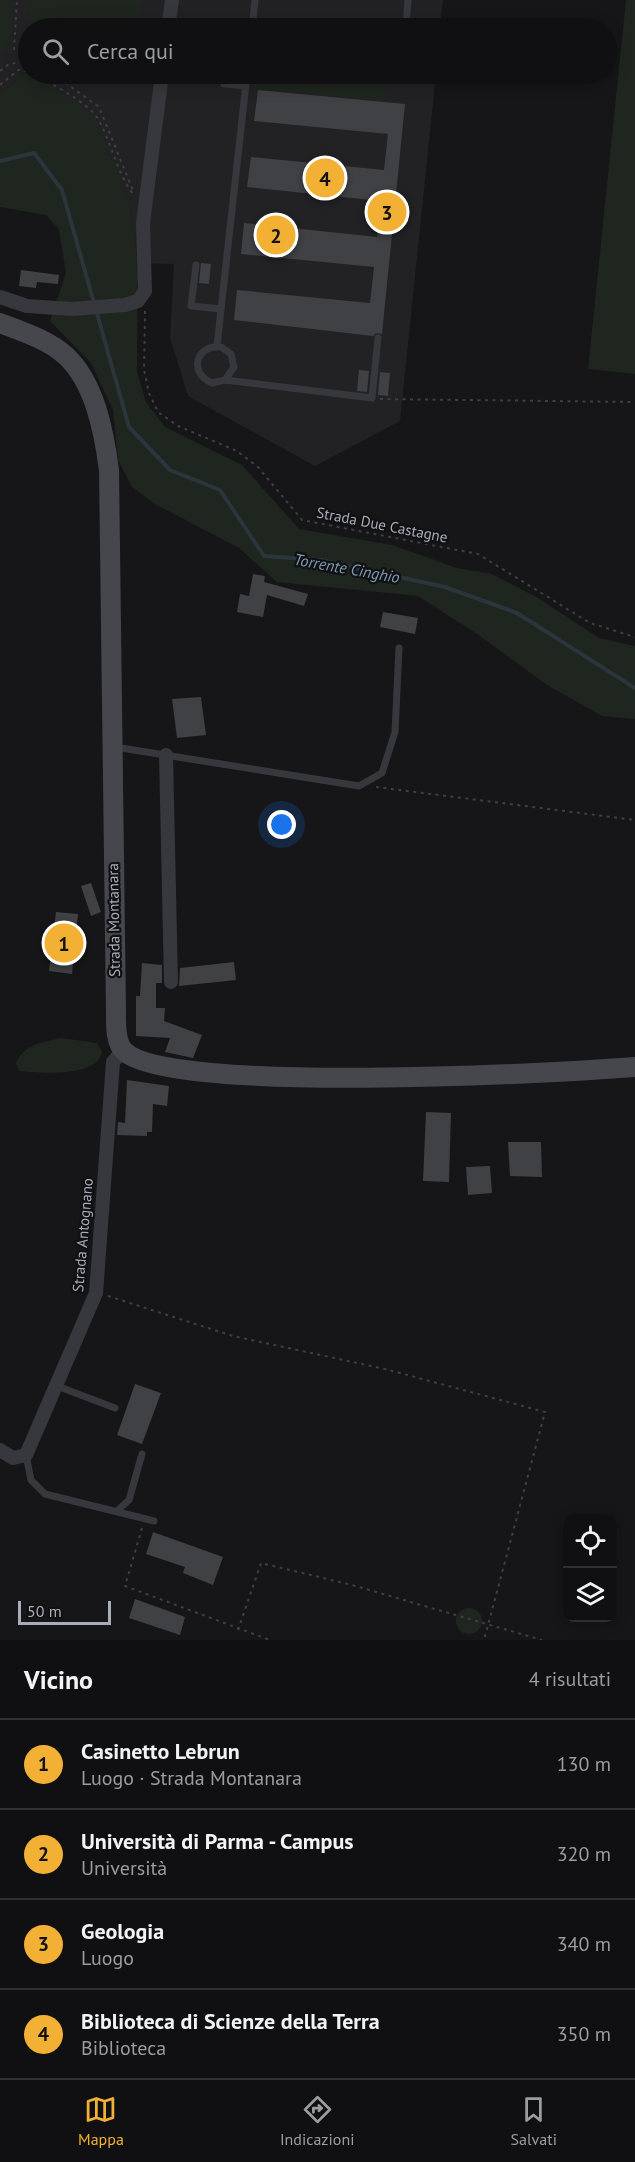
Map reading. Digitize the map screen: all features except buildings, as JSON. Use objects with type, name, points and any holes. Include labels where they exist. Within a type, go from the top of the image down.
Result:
[{"type":"main road","name":"Strada Montanara","points":[[0,323],[53,346],[67,356],[97,407],[104,434],[108,470],[116,1012],[117,1034],[123,1050]]},
{"type":"main road","points":[[123,1050],[142,1061],[165,1068],[244,1075],[486,1077],[635,1067]]},
{"type":"street","points":[[169,18],[172,0]]},
{"type":"street","points":[[0,297],[27,306],[72,309],[125,305],[138,300],[144,291],[144,223],[161,84]]},
{"type":"street","points":[[166,755],[171,982]]},
{"type":"street","name":"Strada Antognano","points":[[26,1455],[96,1293],[113,1062],[123,1050]]},
{"type":"street","points":[[0,1450],[13,1458],[26,1455]]},
{"type":"lane","points":[[253,18],[255,0]]},
{"type":"lane","points":[[407,18],[408,0]]},
{"type":"lane","points":[[217,346],[246,86],[224,84]]},
{"type":"lane","points":[[196,265],[191,306],[221,309]]},
{"type":"lane","points":[[225,380],[232,373],[234,360],[227,350],[217,346],[207,348],[201,353],[198,370],[201,376],[212,383],[225,380],[372,398],[378,338]]},
{"type":"lane","points":[[112,747],[359,786],[382,773],[395,732],[399,648]]},
{"type":"lane","points":[[57,1386],[115,1408]]},
{"type":"lane","points":[[117,1511],[129,1500],[142,1454]]},
{"type":"lane","points":[[26,1455],[31,1480],[45,1494],[154,1521]]},
{"type":"path","points":[[14,50],[17,0]]},
{"type":"path","points":[[0,71],[18,62]]},
{"type":"path","points":[[0,85],[18,70]]},
{"type":"path","points":[[52,84],[97,117],[122,180],[136,199],[99,107],[67,84]]},
{"type":"path","name":"Strada Due Castagne","points":[[144,291],[144,370],[149,393],[158,412],[178,426],[237,451],[258,467],[302,520],[478,554],[590,623],[635,637]]},
{"type":"path","points":[[391,400],[635,402]]},
{"type":"path","points":[[359,786],[635,820]]},
{"type":"path","points":[[96,1293],[233,1336],[385,1369],[545,1412],[484,1640]]},
{"type":"path","points":[[145,1518],[125,1586],[270,1640]]},
{"type":"path","points":[[238,1630],[261,1563],[488,1623],[542,1640]]},
{"type":"shaded area","points":[[0,0],[443,0],[441,18],[18,18],[18,78],[0,94]]},
{"type":"shaded area","points":[[0,0],[14,0],[11,50],[0,50]]},
{"type":"shaded area","points":[[29,0],[140,0],[139,18],[28,18]]},
{"type":"shaded area","points":[[626,0],[635,0],[635,374],[588,369]]},
{"type":"shaded area","points":[[18,78],[18,84],[51,84],[96,117],[130,206],[138,263],[137,372],[146,402],[165,427],[242,465],[299,529],[392,545],[457,568],[492,574],[538,598],[599,638],[635,646],[635,719],[602,716],[547,685],[477,634],[418,596],[277,582],[239,548],[155,504],[132,487],[118,460],[113,410],[91,363],[50,321],[66,273],[59,229],[46,215],[0,207],[0,94]]},
{"type":"shaded area","points":[[33,84],[435,84],[400,421],[315,466],[188,396],[170,338],[174,264],[138,263],[130,206]]},
{"type":"shaded area","points":[[254,84],[388,84],[386,101],[253,89]]},
{"type":"shaded area","points":[[61,1038],[97,1043],[102,1052],[98,1060],[79,1070],[53,1073],[19,1071],[16,1063],[29,1048]]},
{"type":"shaded area","points":[[469,1608],[478,1612],[482,1621],[478,1630],[469,1634],[460,1630],[456,1621],[460,1612]]},
{"type":"waterway","name":"Torrente Cinghio","points":[[0,161],[34,153],[62,190],[94,303]]},
{"type":"waterway","name":"Torrente Cinghio","points":[[96,310],[129,427],[170,470],[220,490],[264,556],[321,560],[445,587],[517,613],[635,688]]},
{"type":"place","name":"Biblioteca di Scienze della Terra","points":[[325,178]]},
{"type":"place","name":"Geologia","points":[[387,212]]},
{"type":"place","name":"Università di Parma - Campus","points":[[276,235]]},
{"type":"place","name":"Casinetto Lebrun","points":[[64,943]]}]
